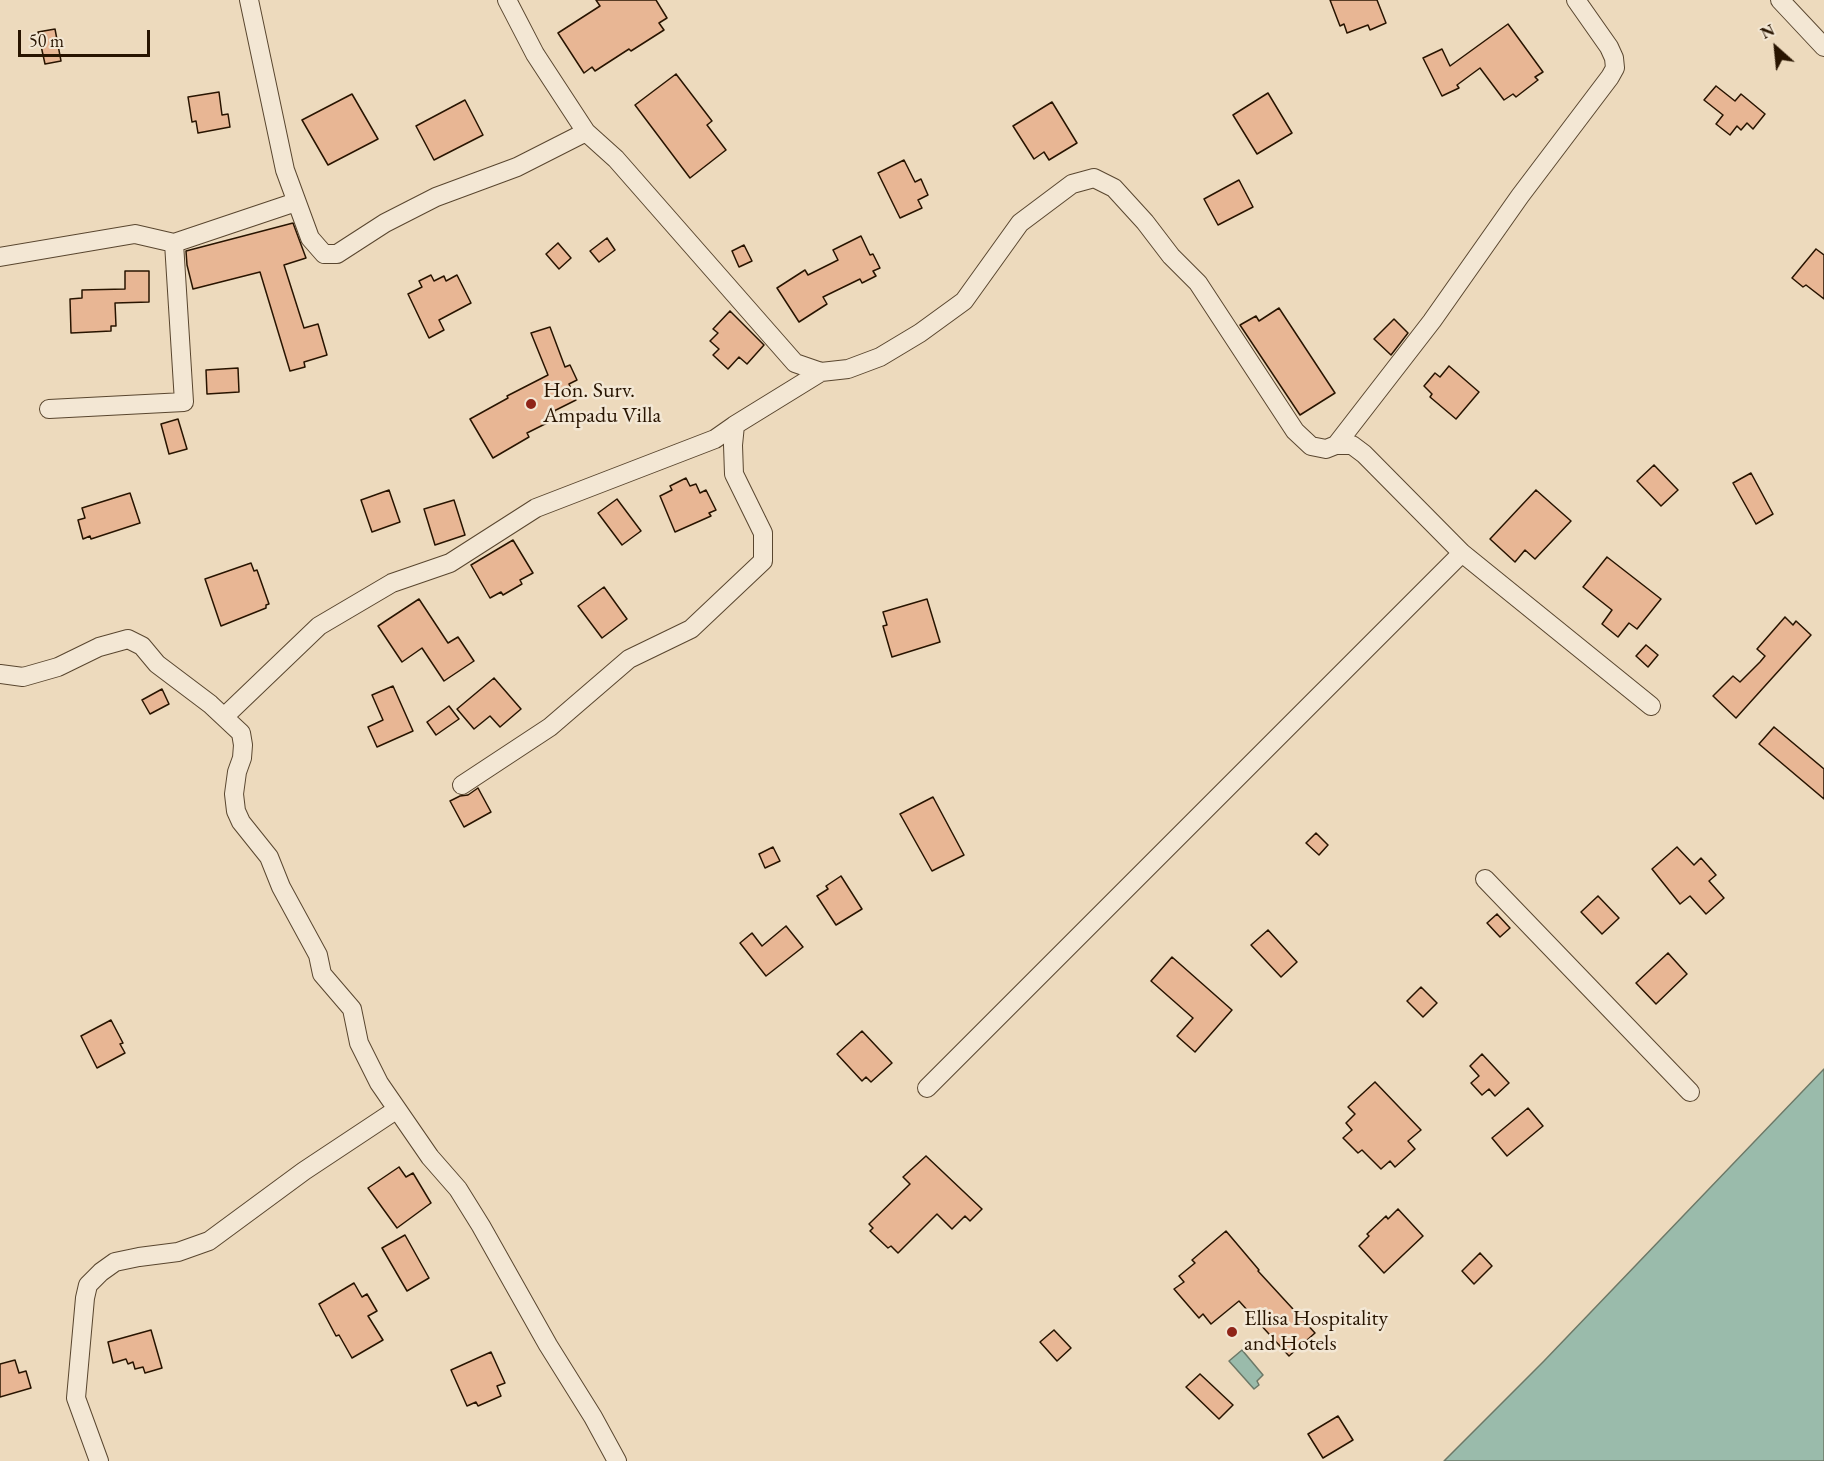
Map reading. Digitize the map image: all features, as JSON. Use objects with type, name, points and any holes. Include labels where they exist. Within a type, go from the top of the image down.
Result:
[{"type":"street","points":[[249,0],[285,170],[310,238],[324,254],[338,254],[385,223],[436,197],[517,167],[586,132]]},
{"type":"street","points":[[507,0],[535,54],[586,132],[616,159],[795,363],[821,372]]},
{"type":"street","points":[[1336,445],[1432,321],[1520,196],[1611,77],[1615,68],[1614,58],[1609,47],[1576,0]]},
{"type":"street","points":[[1780,0],[1824,47]]},
{"type":"street","points":[[224,717],[319,626],[392,583],[450,562],[536,508],[715,439],[821,372],[848,369],[880,357],[920,333],[964,301],[1020,223],[1072,184],[1094,178],[1114,188],[1145,222],[1171,256],[1198,283],[1294,431],[1311,446],[1326,449],[1336,445],[1352,445],[1364,454],[1462,553],[1651,706]]},
{"type":"street","points":[[0,257],[135,234],[174,243],[296,202]]},
{"type":"street","points":[[49,409],[184,402],[174,243]]},
{"type":"street","points":[[462,785],[550,727],[629,658],[691,629],[763,561],[763,533],[734,474],[735,425]]},
{"type":"street","points":[[927,1088],[1462,553]]},
{"type":"street","points":[[0,674],[23,677],[58,667],[99,647],[128,639],[142,646],[157,664],[210,704],[241,733],[243,745],[234,794],[236,811],[241,822],[269,857],[280,887],[318,955],[322,974],[352,1009],[359,1043],[379,1083],[430,1157],[458,1189],[476,1217],[617,1461]]},
{"type":"street","points":[[1485,879],[1690,1092]]},
{"type":"street","points":[[99,1461],[76,1398],[84,1298],[88,1285],[115,1262],[178,1252],[209,1241],[304,1171],[396,1110]]},
{"type":"shaded area","points":[[1824,1069],[1824,1461],[1444,1461],[1544,1361]]},
{"type":"shaded area","points":[[1242,1350],[1263,1375],[1257,1381],[1259,1385],[1254,1389],[1229,1361]]},
{"type":"building","points":[[596,0],[656,0],[667,18],[659,23],[664,30],[595,71],[592,67],[584,73],[558,33],[600,6]]},
{"type":"building","points":[[1330,0],[1377,0],[1386,23],[1370,30],[1368,25],[1347,33],[1344,24],[1340,26]]},
{"type":"building","points":[[1508,24],[1543,72],[1535,77],[1538,80],[1516,97],[1513,94],[1504,100],[1480,68],[1457,85],[1459,88],[1442,96],[1423,58],[1442,49],[1450,66]]},
{"type":"building","points":[[55,29],[61,61],[45,64],[38,32]]},
{"type":"building","points":[[676,74],[712,121],[707,125],[726,150],[690,178],[635,105]]},
{"type":"building","points":[[1716,86],[1735,101],[1741,94],[1765,114],[1753,129],[1747,123],[1741,130],[1737,126],[1730,135],[1716,124],[1723,115],[1704,100]]},
{"type":"building","points":[[219,92],[222,115],[228,114],[230,127],[198,133],[196,121],[192,122],[188,97]]},
{"type":"building","points":[[1268,93],[1292,133],[1257,154],[1233,115]]},
{"type":"building","points":[[352,94],[378,139],[328,165],[302,120]]},
{"type":"building","points":[[465,100],[483,135],[434,160],[416,126]]},
{"type":"building","points":[[1052,102],[1077,143],[1049,160],[1044,152],[1034,159],[1013,126]]},
{"type":"building","points":[[904,160],[915,182],[921,179],[928,195],[918,200],[922,208],[900,218],[878,173]]},
{"type":"building","points":[[1239,180],[1253,207],[1218,225],[1204,199]]},
{"type":"building","points":[[293,223],[306,258],[284,265],[304,328],[318,324],[327,355],[304,362],[305,367],[290,371],[260,272],[193,289],[186,251]]},
{"type":"building","points":[[861,236],[870,255],[873,254],[880,268],[873,271],[876,276],[862,283],[860,279],[823,297],[827,304],[799,322],[777,288],[805,270],[808,275],[838,260],[833,250]]},
{"type":"building","points":[[607,238],[615,250],[599,262],[590,251]]},
{"type":"building","points":[[558,243],[571,258],[559,269],[546,254]]},
{"type":"building","points":[[744,245],[752,261],[739,267],[732,251]]},
{"type":"building","points":[[1816,249],[1824,255],[1824,299],[1806,285],[1803,287],[1792,278]]},
{"type":"building","points":[[125,271],[149,271],[149,302],[115,303],[116,326],[111,326],[111,331],[71,333],[70,299],[82,298],[82,290],[125,289]]},
{"type":"building","points":[[431,275],[434,281],[444,276],[446,281],[457,275],[471,303],[439,320],[444,330],[429,338],[408,294],[422,287],[419,281]]},
{"type":"building","points":[[1279,308],[1335,393],[1300,415],[1240,325],[1256,316],[1259,321]]},
{"type":"building","points":[[730,311],[764,345],[747,364],[739,357],[728,369],[713,355],[719,349],[710,341],[718,333],[713,329]]},
{"type":"building","points":[[1394,319],[1408,333],[1391,355],[1374,339]]},
{"type":"building","points":[[550,327],[565,367],[570,365],[577,380],[569,384],[576,400],[554,411],[546,417],[549,422],[527,433],[529,437],[493,458],[470,419],[508,398],[507,396],[548,375],[531,333]]},
{"type":"building","points":[[1449,366],[1479,392],[1456,419],[1430,397],[1432,394],[1424,386],[1435,373],[1440,377]]},
{"type":"building","points":[[238,368],[239,392],[207,394],[206,370]]},
{"type":"building","points":[[178,419],[187,449],[169,454],[161,424]]},
{"type":"building","points":[[1654,465],[1678,490],[1661,506],[1637,481]]},
{"type":"building","points":[[1751,473],[1773,514],[1756,524],[1733,483]]},
{"type":"building","points":[[686,478],[690,486],[696,484],[700,493],[706,490],[716,510],[709,513],[711,516],[675,532],[660,496],[672,490],[670,486]]},
{"type":"building","points":[[389,490],[400,522],[372,532],[361,500]]},
{"type":"building","points":[[1536,490],[1571,521],[1535,559],[1525,550],[1515,562],[1490,539]]},
{"type":"building","points":[[130,493],[140,523],[91,539],[90,536],[83,539],[78,520],[85,518],[82,508]]},
{"type":"building","points":[[617,499],[641,531],[622,545],[598,513]]},
{"type":"building","points":[[454,500],[465,535],[435,545],[424,509]]},
{"type":"building","points":[[513,540],[533,573],[520,580],[522,584],[503,595],[501,592],[490,598],[471,565]]},
{"type":"building","points":[[1607,557],[1661,599],[1637,629],[1629,623],[1618,637],[1602,624],[1612,610],[1583,587]]},
{"type":"building","points":[[251,563],[254,571],[257,570],[269,604],[266,608],[221,626],[205,579]]},
{"type":"building","points":[[604,587],[627,619],[602,638],[578,606]]},
{"type":"building","points":[[419,599],[448,643],[458,637],[474,661],[444,681],[422,648],[402,662],[378,626]]},
{"type":"building","points":[[927,599],[940,642],[892,657],[883,626],[887,625],[883,612]]},
{"type":"building","points":[[1785,617],[1793,625],[1796,621],[1811,635],[1736,718],[1713,696],[1733,676],[1740,682],[1760,662],[1765,656],[1757,649]]},
{"type":"building","points":[[1646,645],[1658,655],[1648,667],[1636,656]]},
{"type":"building","points":[[494,678],[521,709],[500,727],[490,716],[474,729],[457,709]]},
{"type":"building","points":[[393,686],[413,731],[377,747],[368,727],[383,720],[372,695]]},
{"type":"building","points":[[162,689],[169,704],[150,714],[142,700]]},
{"type":"building","points":[[449,706],[459,719],[436,735],[427,722]]},
{"type":"building","points":[[1774,727],[1824,769],[1824,799],[1759,744]]},
{"type":"building","points":[[478,788],[491,812],[464,827],[450,801],[468,795]]},
{"type":"building","points":[[933,797],[964,855],[932,871],[900,814]]},
{"type":"building","points":[[1316,833],[1328,845],[1319,855],[1306,843]]},
{"type":"building","points":[[773,847],[780,861],[765,868],[759,854]]},
{"type":"building","points":[[1677,847],[1694,865],[1701,858],[1716,875],[1709,881],[1724,898],[1706,914],[1690,896],[1680,904],[1652,869]]},
{"type":"building","points":[[841,876],[862,909],[836,925],[817,896],[828,889],[826,886]]},
{"type":"building","points":[[1598,896],[1619,918],[1602,934],[1581,912]]},
{"type":"building","points":[[1497,914],[1510,928],[1500,937],[1487,923]]},
{"type":"building","points":[[786,926],[803,947],[766,976],[740,943],[752,933],[762,946]]},
{"type":"building","points":[[1268,930],[1297,962],[1281,977],[1251,945]]},
{"type":"building","points":[[1668,953],[1687,974],[1656,1004],[1636,983]]},
{"type":"building","points":[[1172,957],[1232,1010],[1195,1052],[1177,1036],[1193,1018],[1151,981]]},
{"type":"building","points":[[1421,987],[1437,1003],[1423,1017],[1407,1001]]},
{"type":"building","points":[[111,1020],[123,1043],[120,1044],[125,1053],[97,1068],[81,1036]]},
{"type":"building","points":[[862,1031],[892,1063],[871,1082],[866,1077],[862,1081],[837,1054]]},
{"type":"building","points":[[1482,1054],[1509,1083],[1495,1096],[1489,1089],[1482,1095],[1471,1083],[1479,1076],[1470,1066]]},
{"type":"building","points":[[1375,1082],[1421,1130],[1408,1141],[1415,1149],[1395,1167],[1390,1161],[1381,1169],[1362,1150],[1358,1153],[1343,1138],[1352,1130],[1346,1123],[1355,1114],[1348,1107]]},
{"type":"building","points":[[1528,1108],[1543,1126],[1507,1156],[1492,1138]]},
{"type":"building","points":[[926,1156],[982,1209],[970,1221],[965,1216],[952,1229],[937,1214],[898,1253],[891,1246],[888,1248],[870,1231],[873,1228],[869,1224],[910,1184],[903,1177]]},
{"type":"building","points":[[399,1167],[406,1177],[413,1173],[431,1203],[397,1228],[368,1188]]},
{"type":"building","points":[[1398,1209],[1423,1236],[1384,1273],[1359,1246],[1369,1236],[1367,1234],[1386,1216],[1388,1219]]},
{"type":"building","points":[[1226,1231],[1258,1271],[1315,1333],[1289,1356],[1239,1301],[1211,1324],[1203,1314],[1199,1318],[1174,1289],[1184,1282],[1179,1276],[1195,1263],[1192,1260]]},
{"type":"building","points":[[405,1235],[429,1278],[407,1291],[382,1248]]},
{"type":"building","points":[[1480,1253],[1492,1266],[1474,1284],[1462,1271]]},
{"type":"building","points":[[354,1283],[362,1297],[367,1294],[377,1311],[368,1316],[383,1340],[352,1358],[339,1335],[336,1336],[319,1304]]},
{"type":"building","points":[[151,1330],[162,1368],[145,1373],[143,1367],[135,1369],[133,1362],[128,1364],[126,1359],[113,1363],[108,1342]]},
{"type":"building","points":[[1054,1330],[1071,1348],[1057,1361],[1040,1342]]},
{"type":"building","points":[[491,1352],[505,1383],[497,1386],[501,1396],[478,1406],[476,1402],[467,1406],[451,1370]]},
{"type":"building","points":[[15,1360],[19,1373],[26,1371],[31,1388],[0,1397],[0,1364]]},
{"type":"building","points":[[1200,1374],[1233,1405],[1219,1419],[1186,1387]]},
{"type":"building","points":[[1338,1416],[1353,1440],[1323,1458],[1308,1434]]},
{"type":"place","name":"Hon. Surv. Ampadu Villa","points":[[531,404]]},
{"type":"place","name":"Ellisa Hospitality and Hotels","points":[[1232,1332]]}]
